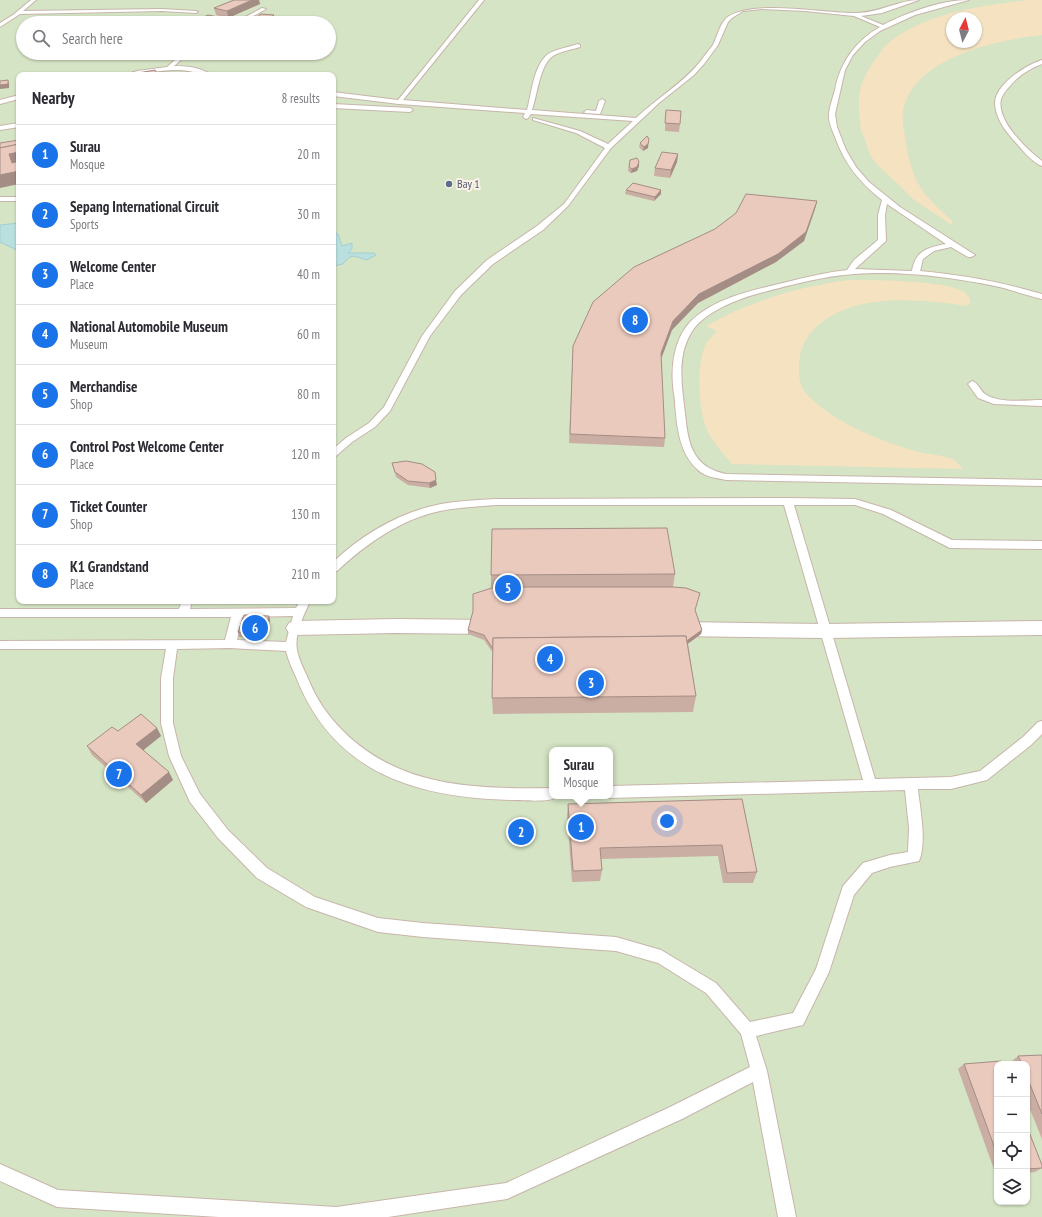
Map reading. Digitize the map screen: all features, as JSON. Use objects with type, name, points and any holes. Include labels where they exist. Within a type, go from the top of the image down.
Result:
[{"type":"street","points":[[297,620],[396,626],[507,627]]},
{"type":"street","points":[[666,629],[826,630],[1042,628]]},
{"type":"lane","points":[[0,25],[34,0]]},
{"type":"lane","points":[[399,102],[482,0]]},
{"type":"lane","points":[[336,451],[349,440],[372,425],[387,409],[426,336],[458,293],[490,262],[540,228],[566,205],[609,146],[692,74],[715,45],[726,21],[736,13],[750,8],[773,8],[855,15],[880,12],[918,0]]},
{"type":"lane","points":[[966,0],[916,12],[883,27],[867,38],[852,54],[842,70],[832,114],[836,132],[852,166],[861,178],[885,200],[951,245],[971,255]]},
{"type":"lane","points":[[250,16],[264,9]]},
{"type":"lane","points":[[18,13],[162,10],[196,12]]},
{"type":"lane","points":[[855,15],[883,27]]},
{"type":"lane","points":[[861,45],[872,39]]},
{"type":"lane","points":[[528,113],[537,88],[540,68],[550,56],[578,46]]},
{"type":"lane","points":[[169,68],[178,60]]},
{"type":"lane","points":[[1042,62],[1032,65],[1013,78],[999,96],[998,105],[1002,117],[1010,132],[1022,148],[1042,164]]},
{"type":"lane","points":[[144,72],[169,68],[203,72]]},
{"type":"lane","points":[[336,94],[399,102],[528,113],[638,120]]},
{"type":"lane","points":[[0,102],[16,98]]},
{"type":"lane","points":[[336,106],[528,113],[598,113],[602,101]]},
{"type":"lane","points":[[528,113],[609,146]]},
{"type":"lane","points":[[836,132],[839,118]]},
{"type":"lane","points":[[0,128],[16,125]]},
{"type":"lane","points":[[0,199],[16,199]]},
{"type":"lane","points":[[849,272],[857,262],[882,241],[883,231],[881,214],[882,206],[885,200]]},
{"type":"lane","points":[[916,272],[916,265],[921,254],[928,250],[951,245]]},
{"type":"lane","points":[[1042,297],[970,278],[916,272],[849,272],[826,275],[749,293],[724,303],[697,320],[687,332],[680,348],[677,364],[677,384],[682,431],[688,451],[701,468],[711,474],[726,477],[1042,483]]},
{"type":"lane","points":[[972,384],[981,396],[997,402],[1042,403]]},
{"type":"lane","points":[[336,565],[346,555],[372,536],[427,511],[455,505],[503,502],[856,502],[887,512],[950,544],[1042,545]]},
{"type":"lane","points":[[788,502],[871,786]]},
{"type":"lane","points":[[183,614],[186,604]]},
{"type":"lane","points":[[305,604],[297,620],[291,647],[308,694],[322,718],[359,754],[388,771],[420,783],[455,789],[522,795],[549,794]]},
{"type":"lane","points":[[0,613],[237,614],[297,620]]},
{"type":"lane","points":[[230,644],[237,614]]},
{"type":"lane","points":[[0,645],[230,644],[291,647]]},
{"type":"lane","points":[[172,645],[167,678],[167,723],[175,756],[195,798],[223,834],[262,873],[312,902],[378,925],[424,930],[616,944],[661,957],[711,988],[747,1030],[759,1071],[787,1217]]},
{"type":"lane","points":[[613,792],[951,783],[983,776],[1016,750],[1042,726]]},
{"type":"lane","points":[[747,1030],[798,1020],[822,972],[848,891],[868,868],[890,861],[914,857],[916,828],[910,784]]},
{"type":"lane","points":[[0,1172],[57,1198],[336,1216],[506,1191],[676,1112],[759,1071]]},
{"type":"green space","points":[[0,0],[1042,0],[1042,1217],[0,1217]]},
{"type":"sand","points":[[1028,0],[1042,0],[1042,35],[1003,41],[982,47],[982,12],[954,12]]},
{"type":"sand","points":[[946,15],[946,48],[979,48],[961,54],[942,63],[925,75],[912,89],[904,107],[903,119],[909,160],[917,181],[925,194],[953,222],[952,225],[914,200],[878,166],[870,155],[861,131],[859,106],[861,88],[868,70],[887,44],[902,33]]},
{"type":"sand","points":[[848,280],[873,280],[942,285],[955,288],[965,293],[970,299],[970,304],[966,306],[928,301],[887,301],[867,303],[848,308],[831,316],[812,331],[805,341],[802,349],[799,361],[799,370],[801,384],[805,392],[828,412],[858,429],[905,448],[951,458],[963,469],[732,464],[711,437],[703,418],[699,384],[703,350],[707,342],[717,331],[706,326],[740,309],[774,296]]},
{"type":"water","points":[[16,223],[16,250],[0,242],[0,225]]},
{"type":"water","points":[[336,233],[338,234],[342,246],[352,243],[352,249],[348,253],[374,253],[376,255],[367,260],[353,256],[343,264],[336,265]]},
{"type":"building","points":[[234,0],[252,0],[227,11],[214,8]]},
{"type":"building","points":[[261,14],[274,15],[273,16],[258,16]]},
{"type":"building","points":[[155,70],[156,72],[144,72]]},
{"type":"building","points":[[8,80],[8,84],[0,85],[0,81]]},
{"type":"building","points":[[666,110],[681,111],[680,124],[665,123]]},
{"type":"building","points":[[647,136],[649,139],[648,144],[644,147],[640,143]]},
{"type":"building","points":[[16,140],[16,145],[0,148],[0,143]]},
{"type":"building","points":[[16,145],[16,153],[9,154],[12,163],[16,162],[16,172],[0,175],[0,148]]},
{"type":"building","points":[[662,152],[678,154],[671,170],[655,168]]},
{"type":"building","points":[[637,158],[639,162],[637,167],[632,169],[629,167],[630,160]]},
{"type":"building","points":[[633,183],[661,190],[655,197],[626,190]]},
{"type":"building","points":[[746,194],[817,201],[806,232],[778,254],[699,294],[673,321],[661,353],[665,438],[570,434],[573,346],[593,302],[634,267],[715,229],[736,213]]},
{"type":"building","points":[[406,461],[422,464],[435,472],[436,480],[429,483],[408,481],[395,472],[392,463]]},
{"type":"building","points":[[667,528],[675,574],[491,575],[492,529]]},
{"type":"building","points":[[495,587],[686,588],[700,593],[695,610],[702,630],[687,642],[686,636],[493,638],[493,649],[484,635],[468,630],[473,611],[473,594]]},
{"type":"building","points":[[244,615],[269,616],[264,633],[238,632]]},
{"type":"building","points":[[686,636],[696,696],[492,698],[493,638]]},
{"type":"building","points":[[141,714],[157,728],[136,744],[169,772],[141,795],[87,746],[112,727],[118,731]]},
{"type":"building","points":[[742,799],[757,872],[727,873],[722,845],[600,848],[602,870],[573,871],[568,804]]},
{"type":"building","points":[[1042,1055],[1042,1114],[1030,1084],[1030,1061],[1020,1061],[1018,1056]]},
{"type":"building","points":[[994,1062],[994,1146],[964,1064]]},
{"type":"building","points":[[1030,1135],[1042,1165],[1042,1168],[1030,1169]]},
{"type":"place","name":"Bay 1","points":[[449,184]]},
{"type":"place","name":"K1 Grandstand","points":[[635,320]]},
{"type":"place","name":"Merchandise","points":[[508,588]]},
{"type":"place","name":"Control Post Welcome Center","points":[[255,628]]},
{"type":"place","name":"National Automobile Museum","points":[[550,659]]},
{"type":"place","name":"Welcome Center","points":[[591,683]]},
{"type":"place","name":"Ticket Counter","points":[[119,774]]},
{"type":"place","name":"Surau","points":[[581,827]]},
{"type":"place","name":"Sepang International Circuit","points":[[521,832]]}]
